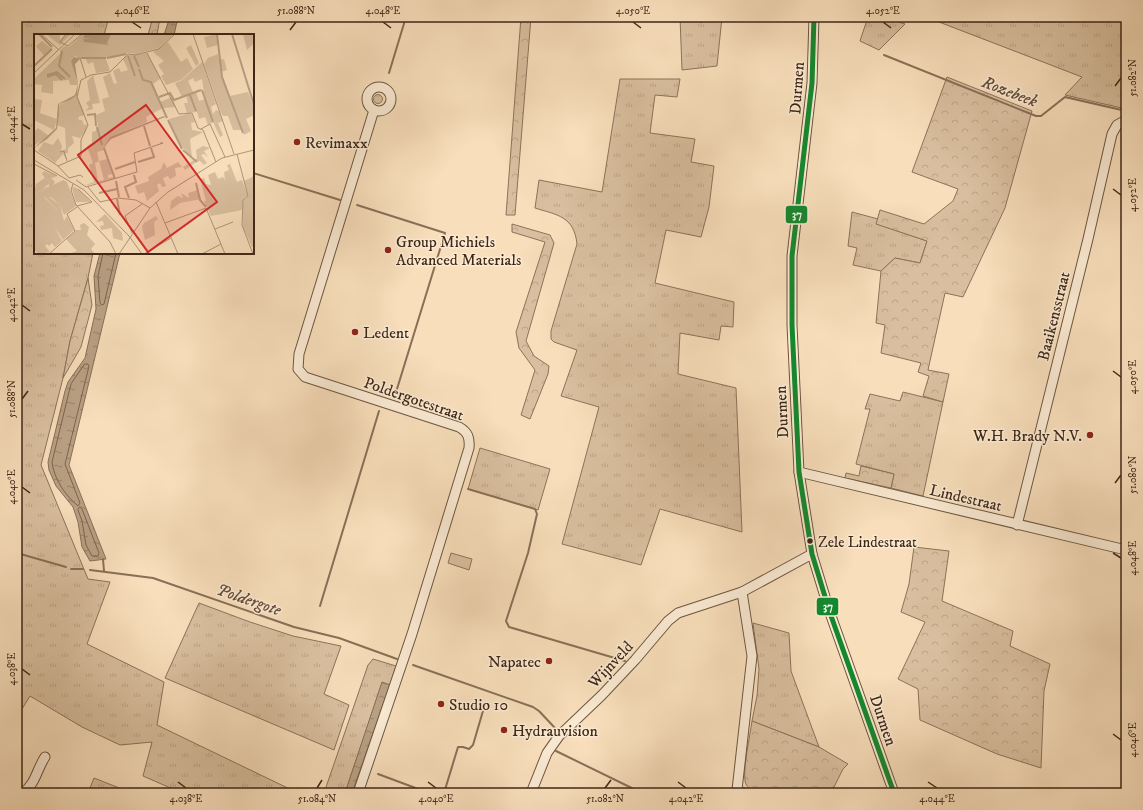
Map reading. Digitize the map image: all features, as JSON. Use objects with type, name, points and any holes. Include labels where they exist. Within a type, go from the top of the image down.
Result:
[{"type":"street","name":"Durmen","points":[[814,17],[812,83],[792,256],[792,325],[799,472],[812,554],[830,613],[894,793]]},
{"type":"street","name":"Poldergotestraat","points":[[358,793],[412,634],[470,441],[468,434],[459,427],[305,377],[298,369],[299,354],[374,110]]},
{"type":"street","name":"Baaikensstraat","points":[[1017,525],[1088,239],[1112,134],[1117,125],[1126,120]]},
{"type":"street","name":"Lindestraat","points":[[799,472],[1126,550]]},
{"type":"street","name":"Wijnveld","points":[[531,793],[547,753],[558,736],[602,695],[635,660],[668,621],[678,613],[742,592],[812,554]]},
{"type":"street","points":[[740,792],[752,656],[742,592]]},
{"type":"street","points":[[17,786],[23,793],[31,788],[40,765],[45,757]]},
{"type":"green space","points":[[17,17],[109,17],[104,34],[34,34],[34,254],[93,254],[88,278],[70,341],[63,378],[41,465],[88,579],[110,582],[87,644],[164,682],[157,725],[298,793],[182,793],[143,776],[152,742],[120,745],[82,727],[30,696],[22,709],[17,706]]},
{"type":"green space","points":[[153,17],[160,17],[157,34],[148,34]]},
{"type":"green space","points":[[521,17],[531,17],[515,215],[506,215]]},
{"type":"green space","points":[[680,17],[722,17],[717,66],[682,70]]},
{"type":"green space","points":[[868,17],[883,17],[905,24],[879,50],[860,41]]},
{"type":"green space","points":[[926,17],[1126,17],[1126,109],[1065,95],[1082,77]]},
{"type":"green space","points":[[947,77],[1032,111],[1005,208],[963,297],[945,293],[928,370],[949,374],[943,402],[923,396],[929,376],[918,372],[921,363],[881,353],[885,325],[876,323],[881,271],[895,258],[920,263],[927,241],[876,224],[880,210],[924,224],[953,201],[958,189],[912,172]]},
{"type":"green space","points":[[620,79],[680,79],[677,97],[655,95],[650,133],[695,139],[691,162],[714,166],[709,207],[701,237],[666,230],[655,283],[734,302],[733,327],[721,326],[719,340],[680,333],[678,374],[736,388],[742,532],[660,509],[641,565],[562,544],[599,407],[561,396],[577,350],[554,342],[551,339],[551,331],[577,244],[575,235],[568,222],[557,215],[535,208],[539,180],[602,192]]},
{"type":"green space","points":[[378,94],[383,99],[378,104],[373,99]]},
{"type":"green space","points":[[852,212],[878,219],[877,224],[927,241],[920,263],[895,258],[881,271],[853,265],[857,248],[848,246]]},
{"type":"green space","points":[[512,224],[550,235],[554,243],[526,341],[534,356],[549,366],[548,374],[530,419],[521,415],[535,370],[519,348],[516,332],[545,242],[512,232]]},
{"type":"green space","points":[[88,278],[92,305],[81,347],[63,378],[70,341]]},
{"type":"green space","points":[[903,392],[943,402],[923,496],[891,488],[894,474],[856,464],[870,409],[865,409],[870,394],[900,401]]},
{"type":"green space","points":[[480,448],[550,469],[538,510],[468,489]]},
{"type":"green space","points":[[861,466],[894,474],[891,488],[845,478],[846,473],[859,476]]},
{"type":"green space","points":[[914,547],[949,551],[942,601],[1013,631],[1010,646],[1050,664],[1044,691],[1041,768],[997,754],[920,720],[918,689],[898,679],[925,622],[901,612],[909,584]]},
{"type":"green space","points":[[451,553],[472,559],[469,570],[448,563]]},
{"type":"green space","points":[[199,603],[293,636],[341,646],[324,694],[349,705],[334,750],[165,678]]},
{"type":"green space","points":[[753,623],[789,633],[791,671],[819,747],[752,721],[757,696],[759,669]]},
{"type":"green space","points":[[373,659],[396,666],[390,685],[382,683],[345,793],[324,793],[368,665]]},
{"type":"green space","points":[[752,721],[819,747],[848,764],[843,769],[831,793],[755,793],[750,789],[745,781],[745,775]]},
{"type":"green space","points":[[94,778],[127,791],[130,793],[88,793]]},
{"type":"water","points":[[170,17],[178,17],[174,34],[164,34]]},
{"type":"water","points":[[100,254],[120,254],[69,465],[106,559],[90,561],[82,547],[78,522],[73,507],[56,486],[49,470],[48,462],[68,382],[85,358],[96,309],[94,276]]},
{"type":"water","points":[[382,682],[390,685],[352,793],[345,793]]},
{"type":"waterway","points":[[389,73],[406,17]]},
{"type":"waterway","name":"Rozebeek","points":[[884,55],[1036,116],[1041,116],[1065,97],[1126,111]]},
{"type":"waterway","points":[[254,173],[340,200]]},
{"type":"waterway","points":[[357,205],[445,233],[397,389]]},
{"type":"waterway","points":[[320,606],[379,411]]},
{"type":"waterway","points":[[468,489],[535,509],[537,514],[528,553],[506,621],[509,627],[625,661]]},
{"type":"waterway","name":"Poldergote","points":[[17,553],[66,567]]},
{"type":"waterway","points":[[103,559],[104,571]]},
{"type":"waterway","name":"Poldergote","points":[[71,569],[83,569]]},
{"type":"waterway","name":"Poldergote","points":[[90,570],[153,578],[294,627],[339,638],[397,659]]},
{"type":"waterway","name":"Poldergote","points":[[413,665],[533,707],[539,711],[555,728]]},
{"type":"waterway","points":[[444,793],[458,747],[469,749],[473,745],[485,704]]},
{"type":"waterway","name":"Poldergote","points":[[556,751],[642,793]]},
{"type":"waterway","points":[[378,774],[429,793]]},
{"type":"transit line","name":"37","points":[[814,17],[812,83],[792,256],[792,325],[799,472],[812,554],[830,613],[894,793]]},
{"type":"place","name":"Revimaxx","points":[[297,142]]},
{"type":"place","name":"Group Michiels Advanced Materials","points":[[388,250]]},
{"type":"place","name":"Ledent","points":[[355,332]]},
{"type":"place","name":"W.H. Brady N.V.","points":[[1090,435]]},
{"type":"place","name":"Zele Lindestraat","points":[[810,541]]},
{"type":"place","name":"Napatec","points":[[549,661]]},
{"type":"place","name":"Studio 10","points":[[441,704]]},
{"type":"place","name":"Hydrauvision","points":[[504,730]]}]
